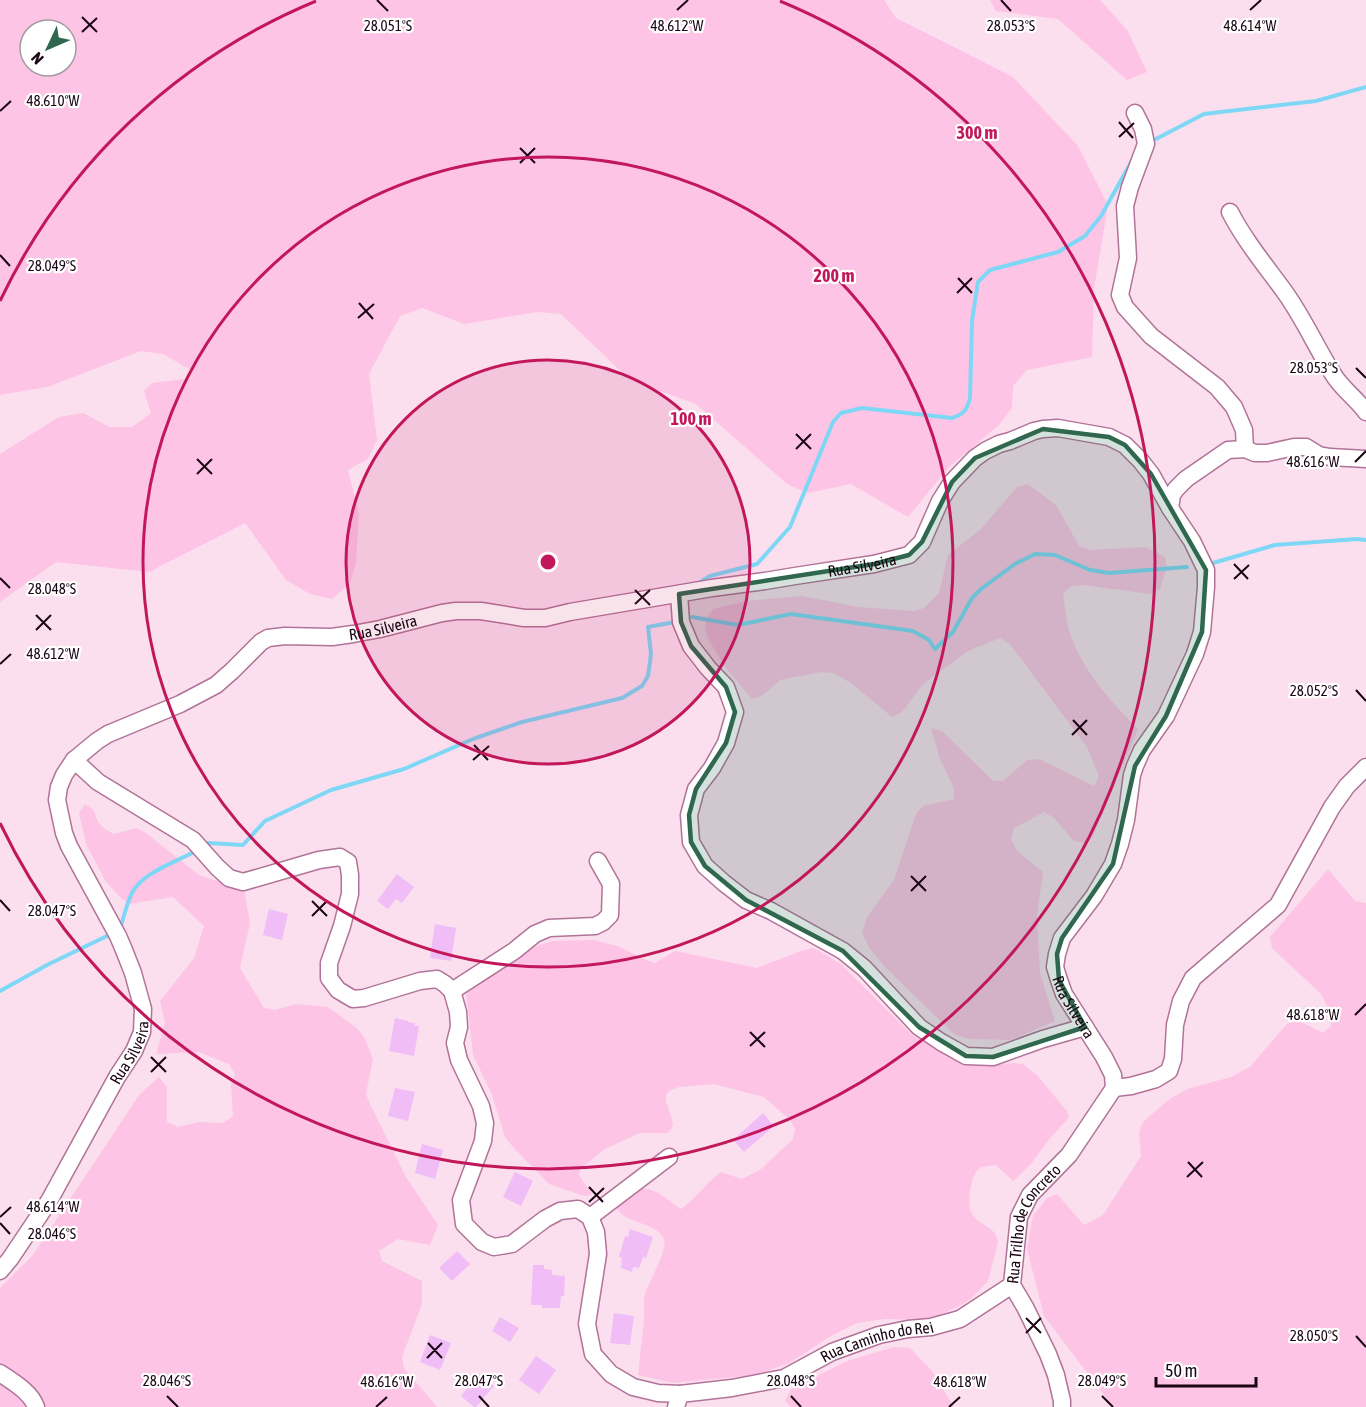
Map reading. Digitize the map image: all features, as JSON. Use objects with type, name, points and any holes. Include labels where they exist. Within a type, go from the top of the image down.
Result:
[{"type":"street","points":[[1135,113],[1143,129],[1146,144],[1125,206],[1128,258],[1120,295],[1125,306],[1151,336],[1217,387],[1234,407],[1244,429],[1245,448]]},
{"type":"street","points":[[1230,212],[1246,240],[1285,293],[1333,375],[1366,412]]},
{"type":"street","name":"Rua Silveira","points":[[0,1271],[48,1201],[117,1077],[134,1051],[139,1041],[143,1022],[143,1009],[133,973],[103,909],[75,860],[64,833],[57,800],[64,775],[74,760],[97,741],[108,734],[180,704],[216,685],[268,638],[332,637],[354,634],[456,611],[481,611],[524,618],[545,618],[679,594],[874,564],[909,555],[922,542],[940,501],[952,482],[975,458],[999,444],[1043,429],[1058,428],[1109,437],[1125,446],[1151,474],[1192,541],[1206,570],[1202,632],[1195,654],[1166,716],[1135,766],[1126,820],[1113,864],[1094,896],[1062,938],[1057,954],[1055,967],[1064,994],[1104,1057],[1113,1076],[1114,1088]]},
{"type":"street","points":[[1170,508],[1172,495],[1176,489],[1228,450],[1245,448],[1255,453],[1267,453],[1294,447],[1306,447],[1319,455],[1330,458],[1366,459]]},
{"type":"street","points":[[679,594],[681,622],[692,646],[726,687],[735,712],[726,744],[696,789],[689,815],[691,842],[705,866],[746,900],[771,911],[843,951],[864,968],[919,1027],[966,1056],[993,1057],[1085,1027]]},
{"type":"street","points":[[74,760],[98,782],[193,840],[229,878],[243,882],[330,858],[340,857],[348,862],[350,894],[342,926],[328,963],[329,978],[338,990],[353,999],[364,998],[420,981],[436,979],[452,991],[458,1012],[459,1028],[455,1043],[459,1060],[482,1106],[485,1124],[483,1141],[461,1200],[464,1224],[482,1242],[494,1247],[512,1244],[545,1219],[560,1211],[578,1209],[590,1217],[669,1157]]},
{"type":"street","points":[[1114,1088],[1156,1079],[1169,1071],[1173,1059],[1175,1025],[1181,1001],[1193,978],[1278,905],[1332,807],[1347,786],[1366,767]]},
{"type":"street","points":[[452,991],[514,951],[535,934],[549,928],[595,926],[603,922],[610,915],[611,884],[598,861]]},
{"type":"street","name":"Rua Trilho de Concreto","points":[[1062,1407],[1056,1374],[1048,1354],[1012,1285],[1019,1217],[1030,1195],[1069,1155],[1114,1088]]},
{"type":"street","name":"Rua Caminho do Rei","points":[[590,1217],[596,1232],[598,1254],[587,1324],[594,1354],[611,1374],[633,1387],[678,1400],[784,1378],[832,1352],[879,1335],[931,1327],[960,1319],[1012,1285]]},
{"type":"street","points":[[0,1373],[21,1388],[36,1407]]},
{"type":"highlighted area","points":[[1043,429],[1109,437],[1125,445],[1151,474],[1206,570],[1202,632],[1166,716],[1135,766],[1113,864],[1062,938],[1057,954],[1059,980],[1085,1027],[993,1057],[966,1056],[919,1027],[843,951],[746,900],[705,866],[691,842],[689,815],[696,789],[726,743],[735,712],[726,687],[691,646],[681,622],[679,594],[874,564],[909,555],[922,542],[952,482],[975,458]]},
{"type":"shaded area","points":[[0,0],[884,0],[896,18],[1013,77],[1078,146],[1108,205],[1094,289],[1092,357],[1027,370],[1013,386],[1012,408],[999,425],[949,467],[908,517],[851,484],[808,493],[787,484],[696,404],[630,380],[561,314],[538,312],[464,324],[422,308],[400,316],[369,374],[377,440],[368,459],[348,470],[359,514],[356,562],[350,584],[332,599],[310,594],[286,580],[245,523],[149,572],[56,562],[0,602],[0,454],[59,417],[83,413],[110,427],[132,427],[151,413],[144,391],[152,383],[185,379],[193,371],[163,354],[141,351],[47,387],[0,395]]},
{"type":"shaded area","points":[[990,0],[1100,0],[1128,31],[1147,72],[1127,80],[1058,19],[996,11]]},
{"type":"shaded area","points":[[1028,484],[1056,505],[1079,546],[1090,550],[1145,547],[1165,557],[1167,568],[1160,589],[1150,594],[1083,585],[1072,586],[1063,593],[1070,634],[1084,664],[1110,699],[1138,729],[1093,836],[1085,843],[1074,841],[1054,818],[1044,812],[1014,828],[1011,839],[1017,851],[1043,872],[1037,916],[1040,973],[1055,1021],[1011,1040],[971,1039],[955,1035],[884,966],[870,949],[862,933],[867,917],[894,880],[916,814],[923,806],[954,799],[954,788],[940,759],[931,728],[942,731],[993,781],[1003,781],[1027,760],[1039,759],[1094,786],[1099,776],[1087,747],[1010,644],[1000,638],[968,651],[923,684],[902,712],[892,717],[851,683],[833,673],[821,672],[780,680],[763,695],[752,699],[725,667],[708,639],[705,628],[707,617],[713,609],[746,601],[802,596],[858,607],[914,611],[924,608],[939,593],[948,555],[981,529],[1017,487]]},
{"type":"shaded area","points":[[85,804],[94,810],[98,822],[110,832],[114,834],[136,828],[146,833],[199,875],[244,890],[250,923],[240,968],[264,1008],[275,1010],[296,1004],[328,1007],[357,1028],[364,1037],[373,1059],[366,1094],[406,1177],[438,1225],[430,1245],[398,1239],[379,1251],[382,1261],[422,1281],[422,1304],[402,1357],[404,1368],[437,1407],[0,1407],[0,1288],[33,1255],[139,1095],[159,1077],[167,1087],[167,1122],[178,1127],[199,1122],[222,1123],[233,1117],[231,1084],[235,1074],[229,1064],[199,1052],[156,1054],[165,1023],[160,1001],[194,958],[204,926],[173,897],[129,904],[121,898],[106,882],[86,844],[79,813]]},
{"type":"shaded area","points":[[1328,869],[1355,901],[1366,903],[1366,1407],[1113,1407],[1044,1316],[1027,1249],[1033,1216],[1047,1198],[1057,1194],[1084,1225],[1103,1215],[1141,1156],[1139,1132],[1143,1122],[1168,1100],[1187,1089],[1231,1077],[1250,1067],[1286,1025],[1295,1019],[1323,1033],[1331,1026],[1331,1014],[1321,994],[1272,948],[1270,937]]},
{"type":"shaded area","points":[[594,940],[617,946],[655,963],[675,951],[757,968],[812,948],[842,965],[913,1036],[970,1064],[988,1066],[1023,1064],[1037,1075],[1069,1116],[1030,1165],[1013,1181],[996,1165],[983,1167],[976,1173],[969,1198],[970,1209],[979,1221],[991,1229],[998,1242],[988,1281],[963,1304],[929,1320],[885,1319],[857,1323],[831,1336],[789,1363],[756,1375],[672,1383],[638,1375],[644,1297],[665,1244],[660,1233],[654,1228],[624,1216],[616,1205],[632,1192],[645,1189],[658,1193],[681,1209],[721,1172],[742,1179],[761,1169],[793,1139],[795,1129],[790,1120],[764,1097],[713,1084],[679,1087],[669,1091],[666,1095],[673,1123],[668,1133],[640,1133],[605,1149],[580,1169],[579,1175],[592,1194],[581,1195],[549,1184],[505,1137],[492,1095],[473,1055],[466,991],[505,969],[531,948],[552,941]]},
{"type":"shaded area","points":[[894,1347],[910,1348],[932,1371],[954,1407],[791,1407],[785,1401],[791,1389],[847,1361]]},
{"type":"building","points":[[397,874],[414,887],[402,903],[396,899],[388,909],[377,901]]},
{"type":"building","points":[[269,909],[288,914],[282,940],[263,935]]},
{"type":"building","points":[[435,924],[456,928],[451,961],[430,958]]},
{"type":"building","points":[[395,1018],[419,1026],[414,1056],[389,1051]]},
{"type":"building","points":[[395,1088],[415,1092],[408,1121],[388,1116]]},
{"type":"building","points":[[763,1113],[774,1126],[744,1152],[733,1140]]},
{"type":"building","points":[[422,1144],[443,1150],[435,1179],[415,1173]]},
{"type":"building","points":[[515,1172],[533,1181],[521,1206],[503,1197]]},
{"type":"building","points":[[630,1229],[653,1237],[646,1258],[643,1257],[639,1268],[633,1267],[632,1272],[621,1268],[622,1258],[619,1257],[625,1236],[628,1237]]},
{"type":"building","points":[[457,1251],[470,1264],[452,1281],[439,1268]]},
{"type":"building","points":[[533,1265],[544,1265],[544,1269],[552,1270],[552,1275],[565,1276],[564,1296],[561,1296],[560,1308],[542,1308],[542,1305],[531,1305]]},
{"type":"building","points":[[614,1313],[634,1316],[630,1345],[610,1343]]},
{"type":"building","points":[[500,1317],[519,1328],[510,1342],[492,1331]]},
{"type":"building","points":[[430,1335],[451,1343],[440,1370],[420,1362]]},
{"type":"building","points":[[536,1356],[556,1370],[539,1394],[519,1380]]},
{"type":"building","points":[[479,1374],[494,1386],[474,1407],[461,1396]]},
{"type":"waterway","points":[[1154,140],[1204,114],[1316,101],[1366,87]]},
{"type":"waterway","points":[[697,584],[710,576],[757,564],[790,527],[833,422],[841,413],[862,408],[952,418],[964,411],[970,398],[972,321],[978,282],[990,270],[1058,252],[1085,236],[1101,216],[1134,157]]},
{"type":"waterway","points":[[1213,563],[1275,545],[1366,540]]},
{"type":"waterway","points":[[692,617],[738,625],[791,614],[913,631],[929,640],[935,649],[953,632],[972,598],[981,589],[1015,564],[1035,554],[1055,555],[1090,570],[1109,573],[1187,567]]},
{"type":"waterway","points":[[208,843],[243,845],[265,821],[331,790],[404,769],[473,739],[522,722],[622,698],[642,686],[648,676],[651,654],[648,627],[675,622]]},
{"type":"waterway","points":[[121,926],[136,886],[158,870],[192,853]]},
{"type":"waterway","points":[[0,991],[107,936]]}]
